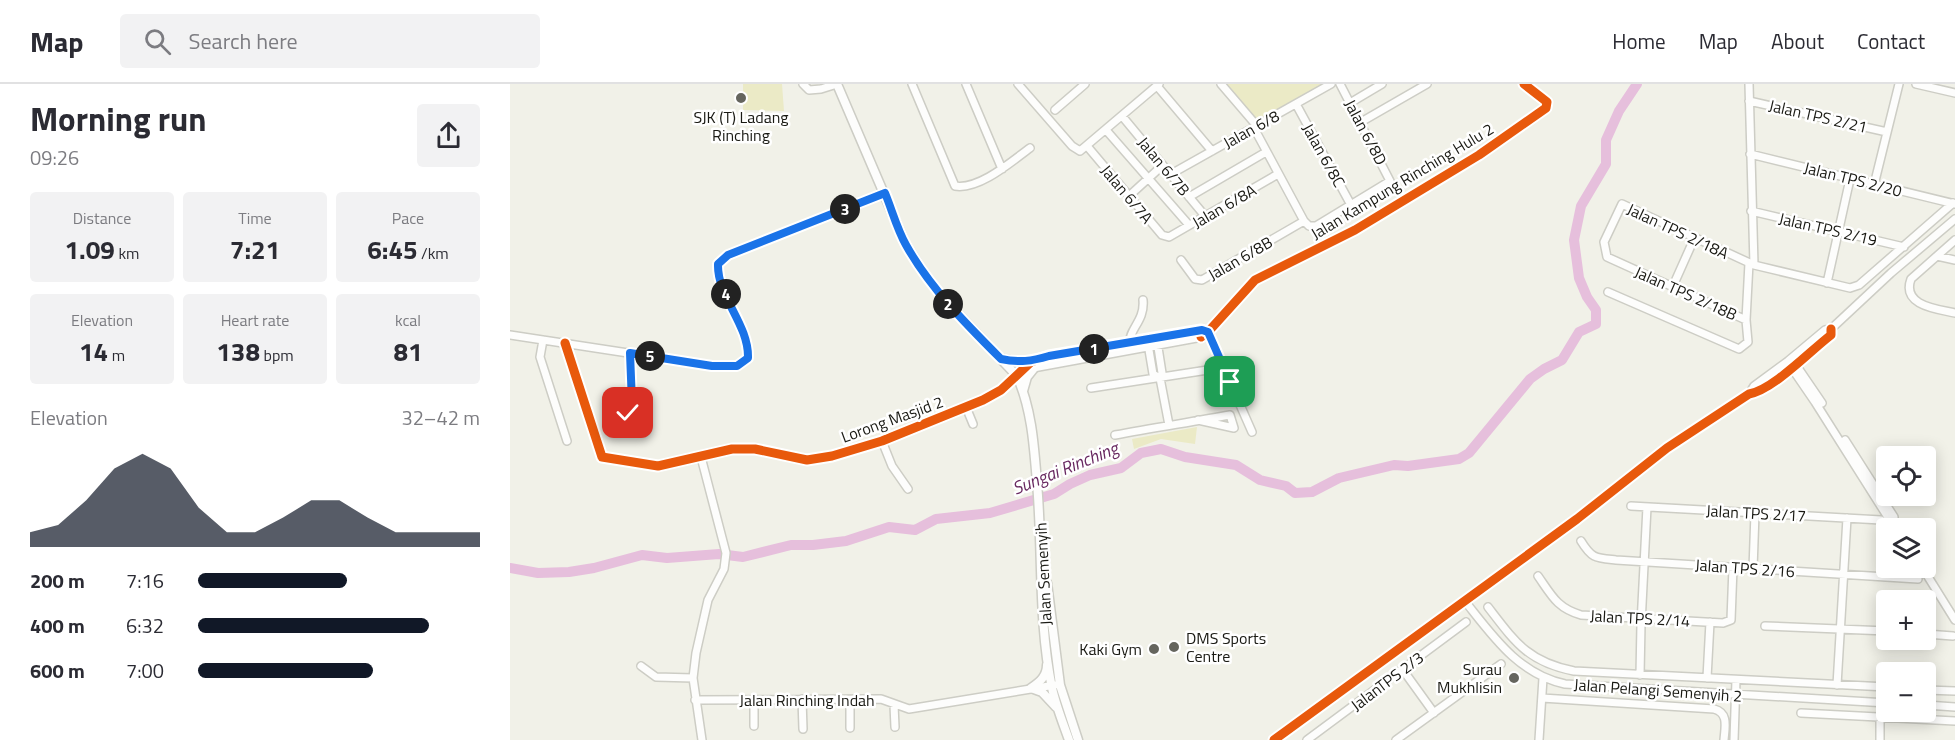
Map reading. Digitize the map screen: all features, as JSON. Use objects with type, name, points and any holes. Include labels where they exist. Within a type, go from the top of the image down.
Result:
[{"type":"main road","name":"Jalan Semenyih","points":[[837,84],[905,243],[941,296],[1001,359],[1023,392],[1032,432],[1038,492],[1047,654],[1056,685],[1078,740]]},
{"type":"main road","name":"Jalan Semenyih","points":[[990,348],[1015,378],[1027,405]]},
{"type":"main road","points":[[1001,359],[1033,364],[1023,392]]},
{"type":"main road","name":"Jalan Semenyih","points":[[1041,538],[1057,670],[1058,709],[1069,740]]},
{"type":"main road","points":[[1031,688],[1040,682],[1047,671],[1047,654]]},
{"type":"main road","points":[[1031,688],[1042,692],[1058,709]]},
{"type":"street","points":[[803,84],[809,90],[837,84]]},
{"type":"street","points":[[912,84],[955,186],[966,188],[1002,169],[1030,148]]},
{"type":"street","points":[[966,84],[1002,169]]},
{"type":"street","points":[[1018,84],[1072,146],[1080,151],[1158,85],[1212,151]]},
{"type":"street","points":[[1024,84],[1027,94]]},
{"type":"street","points":[[1054,110],[1085,84]]},
{"type":"street","points":[[1221,84],[1255,127],[1266,152],[1304,221],[1309,226],[1316,226],[1351,205]]},
{"type":"street","name":"Jalan 6/8D","points":[[1340,84],[1390,181],[1351,205]]},
{"type":"street","points":[[1350,103],[1382,84]]},
{"type":"street","points":[[1360,122],[1427,84]]},
{"type":"street","name":"Jalan Kampung Rinching Hulu 2","points":[[1208,332],[1255,280],[1356,230],[1479,155],[1546,108],[1547,102],[1544,97],[1524,84]]},
{"type":"street","name":"Jalan TPS 2/18B","points":[[1607,257],[1746,320],[1751,264],[1749,84]]},
{"type":"street","points":[[1874,185],[1899,84]]},
{"type":"street","points":[[1916,84],[1955,93]]},
{"type":"street","name":"Jalan 6/8","points":[[1171,174],[1328,85]]},
{"type":"street","name":"Jalan TPS 2/21","points":[[1749,101],[1887,132]]},
{"type":"street","name":"Jalan 6/8C","points":[[1296,104],[1351,205]]},
{"type":"street","name":"Jalan 6/7B","points":[[1122,116],[1205,216]]},
{"type":"street","points":[[1106,130],[1190,225]]},
{"type":"street","name":"Jalan 6/7A","points":[[1087,146],[1162,235],[1169,237]]},
{"type":"street","points":[[1189,197],[1266,152]]},
{"type":"street","name":"Jalan TPS 2/20","points":[[1750,154],[1954,204]]},
{"type":"street","points":[[1129,196],[1163,165]]},
{"type":"street","name":"Jalan 6/8A","points":[[1169,237],[1278,174]]},
{"type":"street","points":[[1827,283],[1850,178]]},
{"type":"street","points":[[510,335],[712,366],[737,366],[748,358],[749,345],[718,276],[718,264],[728,255],[885,193]]},
{"type":"street","name":"Jalan TPS 2/18A","points":[[1607,257],[1604,242],[1622,204],[1751,264],[1850,288],[1859,285],[1954,204]]},
{"type":"street","name":"Jalan TPS 2/19","points":[[1751,211],[1904,247]]},
{"type":"street","points":[[1274,740],[1577,519],[1667,448],[1749,394],[1759,392],[1807,350],[1831,335],[1831,329],[1955,219]]},
{"type":"street","name":"Jalan 6/8B","points":[[1182,260],[1195,279],[1202,280],[1304,221]]},
{"type":"street","points":[[1673,286],[1694,239]]},
{"type":"street","points":[[1955,240],[1911,279],[1909,285],[1913,300],[1920,305],[1955,313]]},
{"type":"street","points":[[1937,256],[1955,260]]},
{"type":"street","points":[[1608,292],[1738,349],[1748,342],[1746,320]]},
{"type":"street","points":[[1130,342],[1130,336],[1144,310],[1143,300]]},
{"type":"street","points":[[1033,364],[1148,343],[1202,330],[1208,332],[1252,432]]},
{"type":"street","points":[[543,340],[540,357],[567,441]]},
{"type":"street","points":[[1157,341],[1162,373],[1160,378],[1169,425]]},
{"type":"street","points":[[1015,378],[1033,364],[1049,356],[1130,342],[1148,343]]},
{"type":"street","name":"Lorong Masjid 2","points":[[565,343],[602,457],[658,466],[732,449],[755,449],[807,460],[832,456],[882,441],[966,407],[1001,390],[1015,378]]},
{"type":"street","points":[[1148,343],[1153,374],[1160,378]]},
{"type":"street","points":[[627,416],[632,403],[630,353]]},
{"type":"street","points":[[1791,363],[1888,518]]},
{"type":"street","points":[[1091,388],[1214,369]]},
{"type":"street","points":[[966,407],[973,424]]},
{"type":"street","points":[[1115,435],[1198,420]]},
{"type":"street","points":[[882,441],[892,466],[908,489]]},
{"type":"street","points":[[702,456],[726,553],[724,569],[708,600],[696,653],[693,678],[702,740]]},
{"type":"street","name":"Jalan TPS 2/17","points":[[1631,506],[1876,520]]},
{"type":"street","points":[[1640,675],[1647,507]]},
{"type":"street","points":[[1753,569],[1755,513]]},
{"type":"street","points":[[1837,685],[1846,518]]},
{"type":"street","name":"Jalan TPS 2/16","points":[[1581,541],[1589,554],[1597,558],[1918,579]]},
{"type":"street","name":"Jalan TPS 2/14","points":[[1538,576],[1555,602],[1567,611],[1581,615],[1723,623],[1731,620],[1733,567]]},
{"type":"street","points":[[1929,578],[1955,620]]},
{"type":"street","name":"Jalan Pelangi Semenyih 2","points":[[1464,600],[1509,655],[1544,678],[1565,684],[1876,703]]},
{"type":"street","points":[[1488,607],[1513,640],[1526,652],[1545,663],[1574,671],[1876,687]]},
{"type":"street","name":"JalanTPS 2/3","points":[[1307,740],[1466,622]]},
{"type":"street","points":[[1707,678],[1710,622]]},
{"type":"street","points":[[1765,626],[1876,631]]},
{"type":"street","points":[[1936,635],[1953,636]]},
{"type":"street","points":[[1402,738],[1502,664]]},
{"type":"street","points":[[641,666],[656,677],[693,678]]},
{"type":"street","points":[[1403,670],[1434,713]]},
{"type":"street","points":[[1539,740],[1544,678]]},
{"type":"street","points":[[1734,740],[1736,680]]},
{"type":"street","name":"Jalan Rinching Indah","points":[[695,700],[881,699],[909,709],[1056,685]]},
{"type":"street","points":[[1936,690],[1955,691]]},
{"type":"street","points":[[1542,698],[1714,709],[1725,716],[1724,740]]},
{"type":"street","points":[[754,699],[754,726]]},
{"type":"street","points":[[802,699],[803,729]]},
{"type":"street","points":[[850,700],[850,728]]},
{"type":"street","points":[[894,705],[895,727]]},
{"type":"street","points":[[1936,706],[1955,707]]},
{"type":"street","points":[[1801,713],[1876,718]]},
{"type":"street","points":[[1936,720],[1955,721]]},
{"type":"street","points":[[1880,740],[1881,722]]},
{"type":"street","points":[[1319,740],[1320,730]]},
{"type":"green space","points":[[743,84],[782,84],[784,111],[743,110]]},
{"type":"green space","points":[[1226,84],[1323,84],[1325,86],[1257,125],[1223,86]]},
{"type":"green space","points":[[1197,427],[1195,444],[1161,439],[1134,449],[1132,439]]},
{"type":"waterway","name":"Sungai Rinching","points":[[510,568],[538,573],[569,572],[642,555],[667,558],[719,554],[743,557],[791,545],[846,541],[889,527],[915,530],[936,519],[990,513],[1054,494],[1090,475],[1121,468],[1141,453],[1161,449],[1185,457],[1236,465],[1260,480],[1286,486],[1295,493],[1312,492],[1339,478],[1394,465],[1408,466],[1459,459],[1469,453],[1530,379],[1562,360],[1579,332],[1596,324],[1596,310],[1587,297],[1579,278],[1574,240],[1581,206],[1606,164],[1606,140],[1619,111],[1637,84]]},
{"type":"cycle path","points":[[1201,337],[1255,280],[1355,230],[1479,155],[1546,108],[1547,102],[1524,84]]},
{"type":"cycle path","points":[[1274,740],[1577,519],[1667,448],[1749,394],[1759,391],[1780,378],[1831,335],[1831,329]]},
{"type":"cycle path","points":[[565,343],[602,457],[658,466],[732,449],[755,449],[807,460],[832,456],[882,441],[983,400],[1001,390],[1031,362],[1049,356],[1201,330],[1208,332]]},
{"type":"place","name":"SJK (T) Ladang Rinching","points":[[741,98]]},
{"type":"place","name":"DMS Sports Centre","points":[[1174,647]]},
{"type":"place","name":"Kaki Gym","points":[[1154,649]]},
{"type":"place","name":"Surau Mukhlisin","points":[[1514,678]]},
{"type":"route","points":[[628,413],[632,403],[630,353],[712,366],[737,366],[748,358],[749,345],[718,276],[718,264],[728,255],[885,193],[905,243],[920,267],[941,296],[1001,359],[1012,362],[1031,362],[1049,356],[1202,330],[1208,332],[1230,382]]}]
